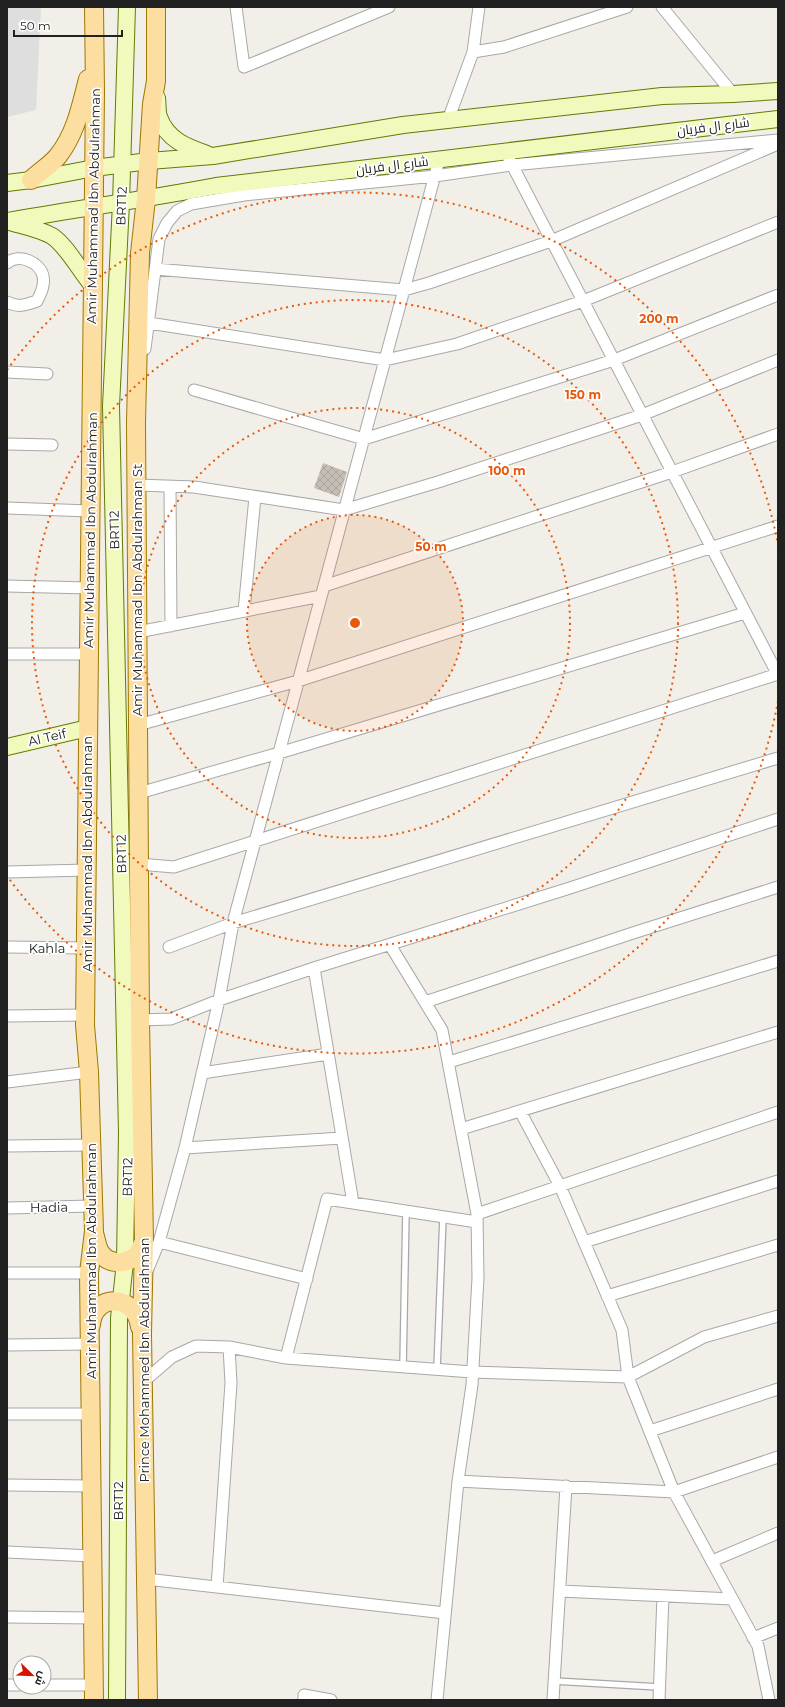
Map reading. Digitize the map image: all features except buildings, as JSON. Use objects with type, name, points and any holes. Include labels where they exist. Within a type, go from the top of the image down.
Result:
[{"type":"main road","name":"Amir Muhammad Ibn Abdulrahman","points":[[94,7],[94,168],[86,948],[86,1015],[94,1231],[89,1272],[94,1693]]},
{"type":"main road","name":"BRT12","points":[[117,1700],[119,1326],[120,1302],[125,1262],[128,1132],[112,406],[121,203],[127,7]]},
{"type":"main road","name":"Amir Muhammad Ibn Abdulrahman St","points":[[140,1020],[136,423],[140,253],[146,199],[152,104],[156,81],[156,7]]},
{"type":"main road","points":[[30,180],[58,157],[70,139],[77,122],[94,54]]},
{"type":"main road","points":[[156,81],[159,117],[167,131],[175,141],[191,149],[213,156]]},
{"type":"main road","points":[[7,183],[122,164],[213,156],[403,125],[662,96],[778,91]]},
{"type":"main road","name":"شارع ال فريان","points":[[7,221],[93,206],[146,199],[216,186],[439,160],[508,158],[778,118]]},
{"type":"main road","points":[[244,195],[267,180]]},
{"type":"main road","points":[[7,221],[38,230],[52,236],[61,244],[92,285]]},
{"type":"main road","name":"Al Teif","points":[[7,747],[88,728]]},
{"type":"main road","name":"Prince Mohammed Ibn Abdulrahman","points":[[140,1020],[152,1241],[144,1277],[142,1334],[148,1700]]},
{"type":"main road","points":[[94,1231],[100,1252],[105,1257],[118,1263],[125,1262],[137,1255],[152,1241]]},
{"type":"main road","points":[[89,1339],[91,1321],[97,1309],[108,1302],[128,1304],[137,1314],[142,1334]]},
{"type":"street","points":[[85,7],[94,54]]},
{"type":"street","points":[[236,7],[244,67],[389,7]]},
{"type":"street","points":[[448,120],[473,52],[478,7]]},
{"type":"street","points":[[473,52],[504,47],[627,7]]},
{"type":"street","points":[[662,7],[732,94]]},
{"type":"street","points":[[136,423],[159,238],[167,223],[177,212],[191,204],[244,195],[435,176],[508,158],[778,140]]},
{"type":"street","points":[[155,269],[404,290],[429,283],[552,241],[778,144]]},
{"type":"street","points":[[139,864],[174,867],[778,674],[508,158]]},
{"type":"street","points":[[307,1279],[152,1241],[185,1148],[219,1000],[232,923],[439,160]]},
{"type":"street","points":[[148,323],[385,360],[457,344],[583,302],[778,222]]},
{"type":"street","points":[[7,263],[10,260],[27,260],[36,264],[43,276],[42,289],[37,301],[24,306],[10,305]]},
{"type":"street","points":[[194,390],[364,439],[614,360],[778,295]]},
{"type":"street","points":[[137,485],[194,488],[344,510],[438,482],[642,415],[778,360]]},
{"type":"street","points":[[7,372],[47,374]]},
{"type":"street","points":[[138,632],[244,612],[323,591],[672,472],[778,434]]},
{"type":"street","points":[[7,444],[52,445]]},
{"type":"street","points":[[170,486],[171,626]]},
{"type":"street","points":[[244,612],[255,497]]},
{"type":"street","points":[[7,508],[90,511]]},
{"type":"street","points":[[138,725],[298,681],[778,526]]},
{"type":"street","points":[[7,586],[89,588]]},
{"type":"street","points":[[139,793],[745,612]]},
{"type":"street","points":[[7,654],[89,654]]},
{"type":"street","points":[[169,947],[232,923],[778,758]]},
{"type":"street","points":[[140,1020],[171,1019],[219,1000],[314,968],[577,886],[778,819]]},
{"type":"street","points":[[7,872],[87,870]]},
{"type":"street","points":[[425,1002],[778,886]]},
{"type":"street","points":[[390,945],[442,1030],[462,1129],[477,1218],[478,1278],[472,1385],[458,1481],[437,1700]]},
{"type":"street","name":"Kahla","points":[[7,948],[86,948]]},
{"type":"street","points":[[448,1062],[778,961]]},
{"type":"street","points":[[314,968],[353,1204]]},
{"type":"street","points":[[7,1016],[86,1015]]},
{"type":"street","points":[[462,1129],[778,1032]]},
{"type":"street","points":[[202,1073],[328,1054]]},
{"type":"street","points":[[7,1082],[89,1072]]},
{"type":"street","points":[[520,1112],[560,1186],[622,1330],[628,1377],[674,1492],[758,1646],[769,1700],[778,1697]]},
{"type":"street","points":[[286,1358],[327,1199],[443,1217],[477,1218],[560,1186],[778,1112]]},
{"type":"street","points":[[185,1148],[342,1138]]},
{"type":"street","points":[[7,1146],[92,1145]]},
{"type":"street","points":[[584,1242],[778,1182]]},
{"type":"street","name":"Hadia","points":[[7,1208],[92,1206]]},
{"type":"street","points":[[607,1296],[778,1245]]},
{"type":"street","points":[[7,1273],[89,1272]]},
{"type":"street","points":[[143,1382],[172,1357],[196,1346],[229,1347],[286,1358],[472,1372],[628,1377],[704,1337],[778,1316]]},
{"type":"street","points":[[7,1345],[89,1339]]},
{"type":"street","points":[[217,1587],[231,1383],[229,1347]]},
{"type":"street","points":[[650,1431],[778,1389]]},
{"type":"street","points":[[7,1414],[90,1414]]},
{"type":"street","points":[[458,1481],[674,1492],[778,1457]]},
{"type":"street","points":[[7,1485],[92,1486]]},
{"type":"street","points":[[553,1700],[566,1486]]},
{"type":"street","points":[[712,1561],[778,1533]]},
{"type":"street","points":[[7,1552],[92,1556]]},
{"type":"street","points":[[146,1579],[445,1614]]},
{"type":"street","points":[[560,1591],[732,1599]]},
{"type":"street","points":[[659,1700],[663,1596]]},
{"type":"street","points":[[7,1617],[93,1618]]},
{"type":"street","points":[[753,1638],[778,1628]]},
{"type":"street","points":[[52,1686],[94,1693]]},
{"type":"street","points":[[304,1700],[304,1695],[331,1700]]},
{"type":"lane","points":[[403,1367],[406,1211]]},
{"type":"lane","points":[[437,1369],[443,1217]]},
{"type":"lane","points":[[554,1681],[659,1686]]},
{"type":"shaded area","points":[[7,7],[41,7],[36,110],[7,117]]}]
